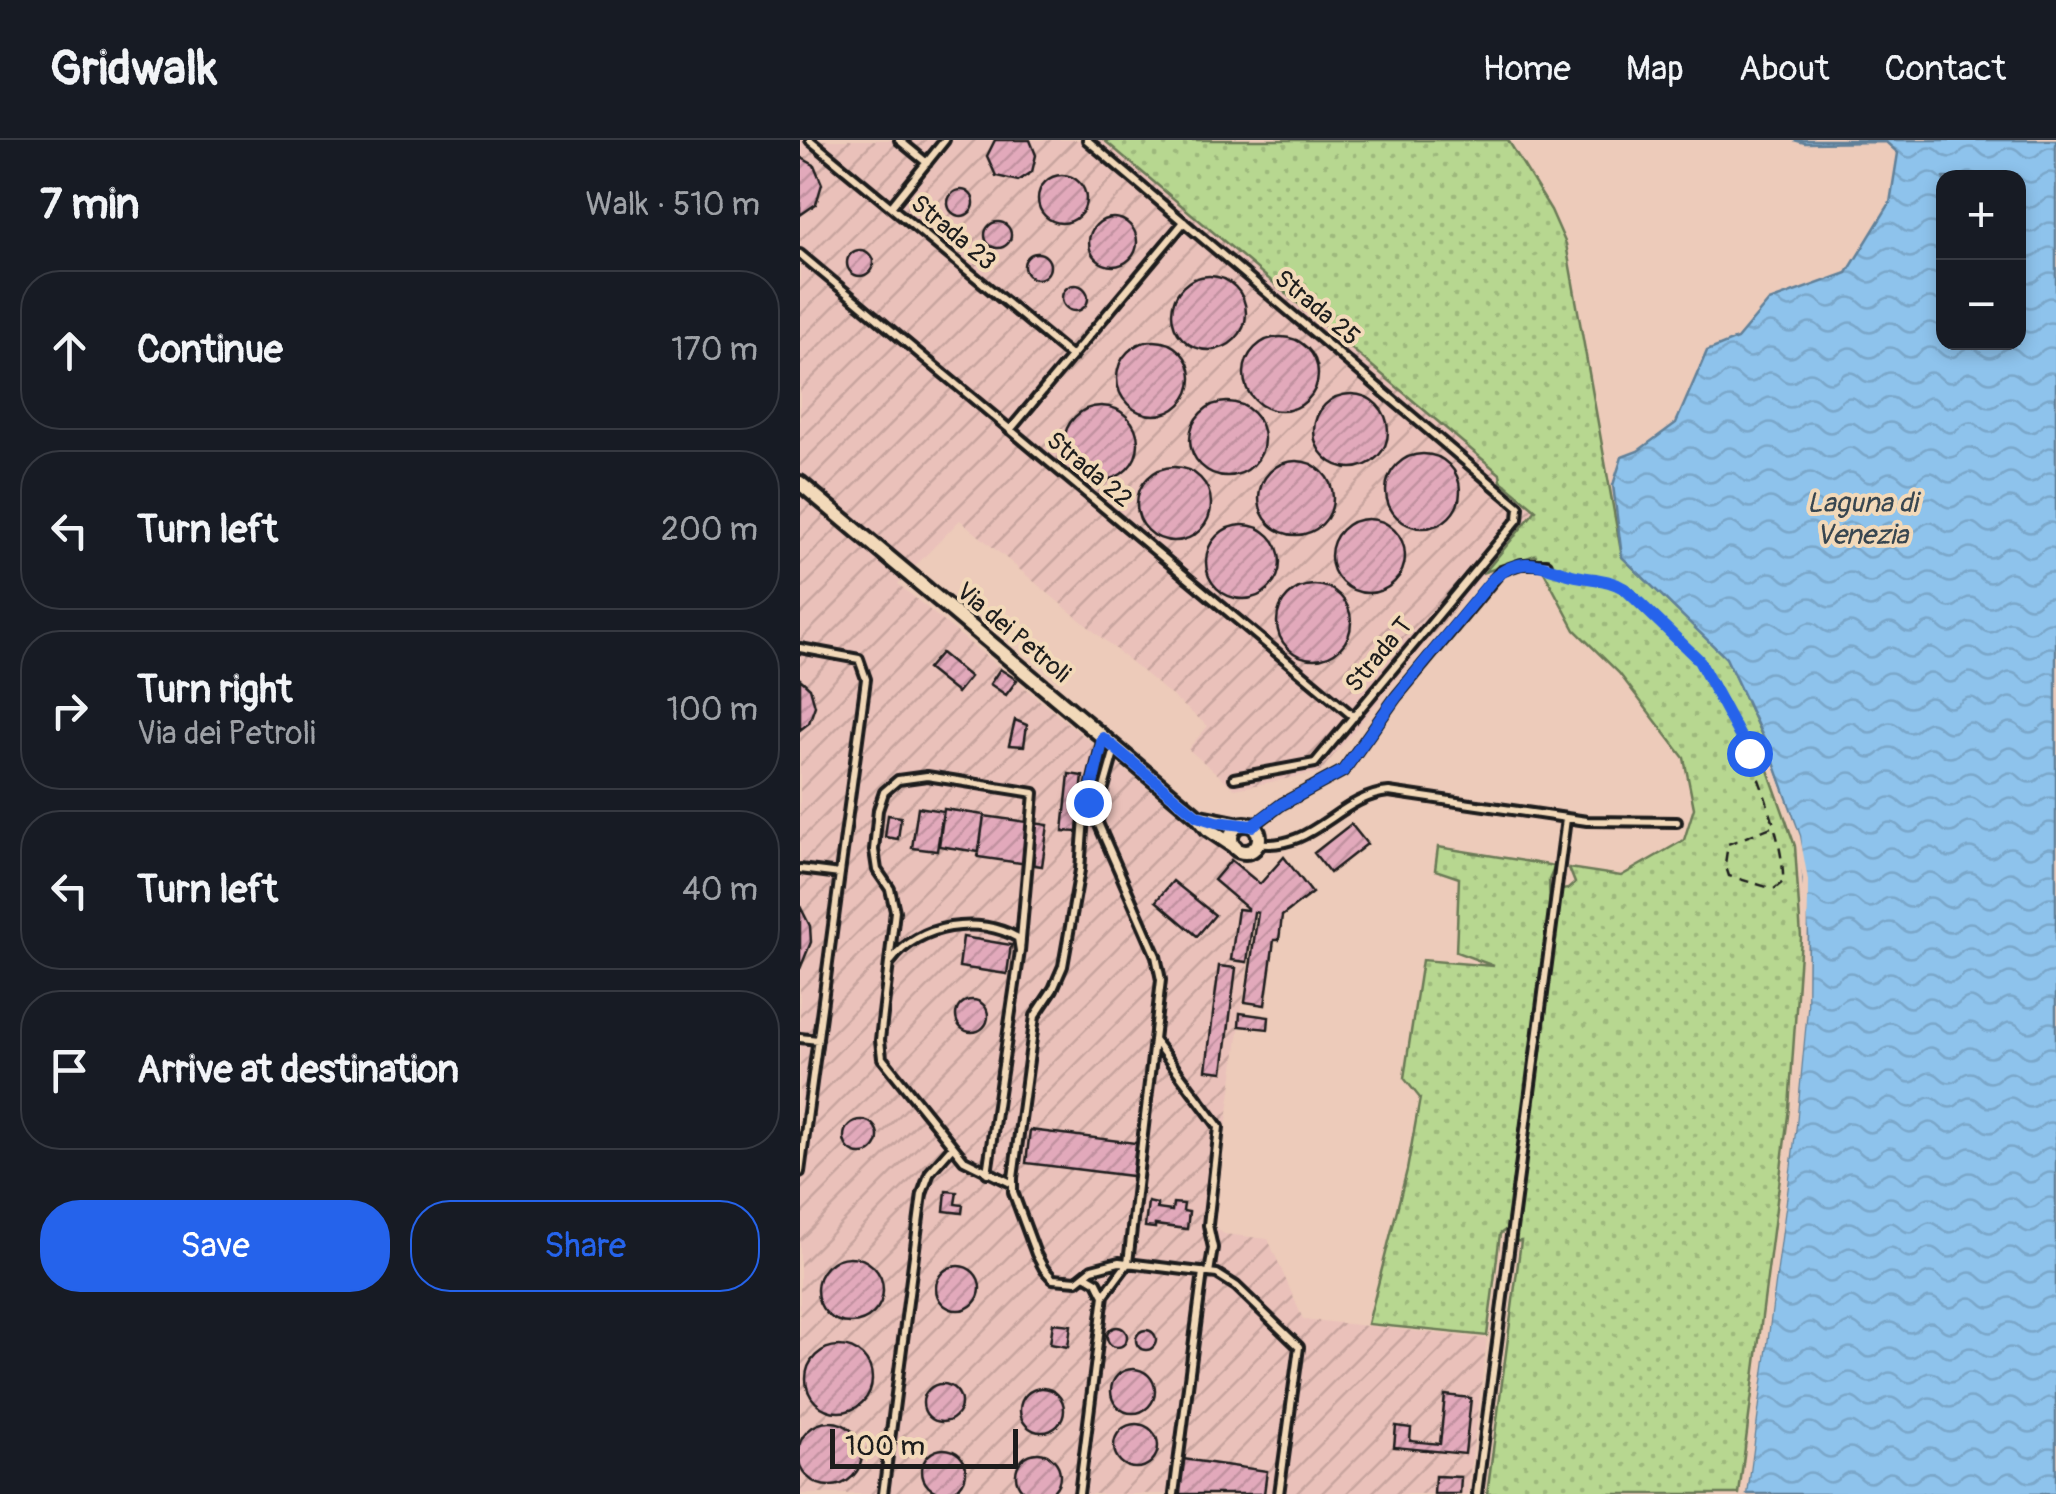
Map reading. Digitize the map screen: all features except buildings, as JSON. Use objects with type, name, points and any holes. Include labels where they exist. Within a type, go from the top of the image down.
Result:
[{"type":"street","name":"Via dei Petroli","points":[[800,483],[1208,829],[1235,847]]},
{"type":"street","name":"Via dei Petroli","points":[[1197,816],[1246,826]]},
{"type":"street","points":[[1246,826],[1258,834],[1258,843],[1247,852],[1235,847],[1232,835],[1246,826]]},
{"type":"lane","name":"Strada 23","points":[[810,140],[1072,357]]},
{"type":"lane","points":[[899,140],[926,163]]},
{"type":"lane","points":[[891,207],[946,140]]},
{"type":"lane","name":"Strada 25","points":[[1088,140],[1519,507]]},
{"type":"lane","points":[[1010,430],[1184,222]]},
{"type":"lane","name":"Strada 22","points":[[800,254],[1354,717]]},
{"type":"lane","name":"Strada T","points":[[1234,778],[1315,763],[1518,519],[1519,507]]},
{"type":"lane","points":[[1246,826],[1343,771],[1396,697],[1501,571],[1521,564],[1547,564]]},
{"type":"lane","points":[[800,648],[858,659],[866,679],[800,1172]]},
{"type":"lane","points":[[1103,738],[1086,810],[1063,966],[1035,1016],[1012,1184],[1044,1270],[1053,1279],[1078,1281],[1109,1264],[1128,1263],[1228,1279],[1298,1347],[1279,1494]]},
{"type":"lane","points":[[1079,1494],[1104,1295],[1128,1263],[1160,966],[1098,823],[1115,748]]},
{"type":"lane","points":[[987,1174],[1020,951],[1034,793],[918,776],[890,785],[878,810],[874,841],[877,870],[890,889],[895,911],[880,1040],[882,1058],[964,1160],[987,1174],[1012,1184]]},
{"type":"lane","points":[[1258,843],[1294,840],[1326,824],[1358,800],[1382,793],[1566,819],[1677,822]]},
{"type":"lane","points":[[1477,1494],[1566,819]]},
{"type":"lane","points":[[800,869],[840,874]]},
{"type":"lane","points":[[890,962],[915,939],[953,926],[1010,933],[1018,938],[1020,951]]},
{"type":"lane","points":[[800,1038],[818,1040]]},
{"type":"lane","points":[[1153,1038],[1219,1128],[1208,1226],[1213,1248],[1174,1494]]},
{"type":"lane","points":[[883,1494],[922,1194],[930,1172],[952,1147]]},
{"type":"lane","points":[[1085,1275],[1097,1282],[1104,1295]]},
{"type":"path","points":[[1547,564],[1570,574],[1613,581],[1698,659],[1749,753],[1774,826],[1784,866],[1783,882],[1774,889],[1729,876],[1725,864],[1728,844],[1774,826]]},
{"type":"shaded area","points":[[800,140],[1104,140],[1501,474],[1501,482],[1536,511],[1320,772],[1235,789],[1188,749],[1208,726],[960,520],[898,584],[1259,880],[1213,1225],[1224,1234],[1268,1239],[1303,1319],[1487,1339],[1467,1494],[800,1494]]},
{"type":"green space","points":[[1104,140],[1508,140],[1551,210],[1566,244],[1622,557],[1726,657],[1763,738],[1758,742],[1795,846],[1801,938],[1789,1108],[1739,1494],[1487,1494],[1521,1241],[1514,1242],[1561,890],[1575,883],[1569,868],[1621,876],[1684,840],[1694,808],[1684,758],[1619,673],[1575,630],[1535,555],[1485,572],[1536,510],[1501,481],[1500,474]]},
{"type":"green space","points":[[1438,847],[1555,866],[1549,880],[1550,908],[1508,1228],[1500,1234],[1487,1336],[1368,1324],[1407,1170],[1420,1098],[1404,1078],[1422,960],[1494,966],[1456,952],[1459,878],[1435,870]]},
{"type":"water","name":"Laguna di Venezia","points":[[1794,140],[2056,140],[2056,1494],[1747,1494],[1796,1124],[1807,1008],[1808,935],[1800,836],[1771,754],[1726,658],[1622,557],[1613,485],[1622,457],[1638,451],[1676,423],[1707,351],[1737,339],[1769,301],[1847,273],[1890,203],[1898,153],[1886,142]]},
{"type":"pier","points":[[1763,738],[1800,836],[1808,880],[1807,1008],[1796,1124],[1747,1494],[1742,1494],[1791,1123],[1802,1008],[1803,880],[1795,837],[1759,741]]},
{"type":"route","points":[[1088,802],[1103,738],[1197,816],[1252,826],[1282,804],[1343,771],[1396,697],[1492,580],[1501,571],[1521,564],[1547,564],[1570,574],[1613,581],[1625,589],[1698,659],[1749,753]]}]
